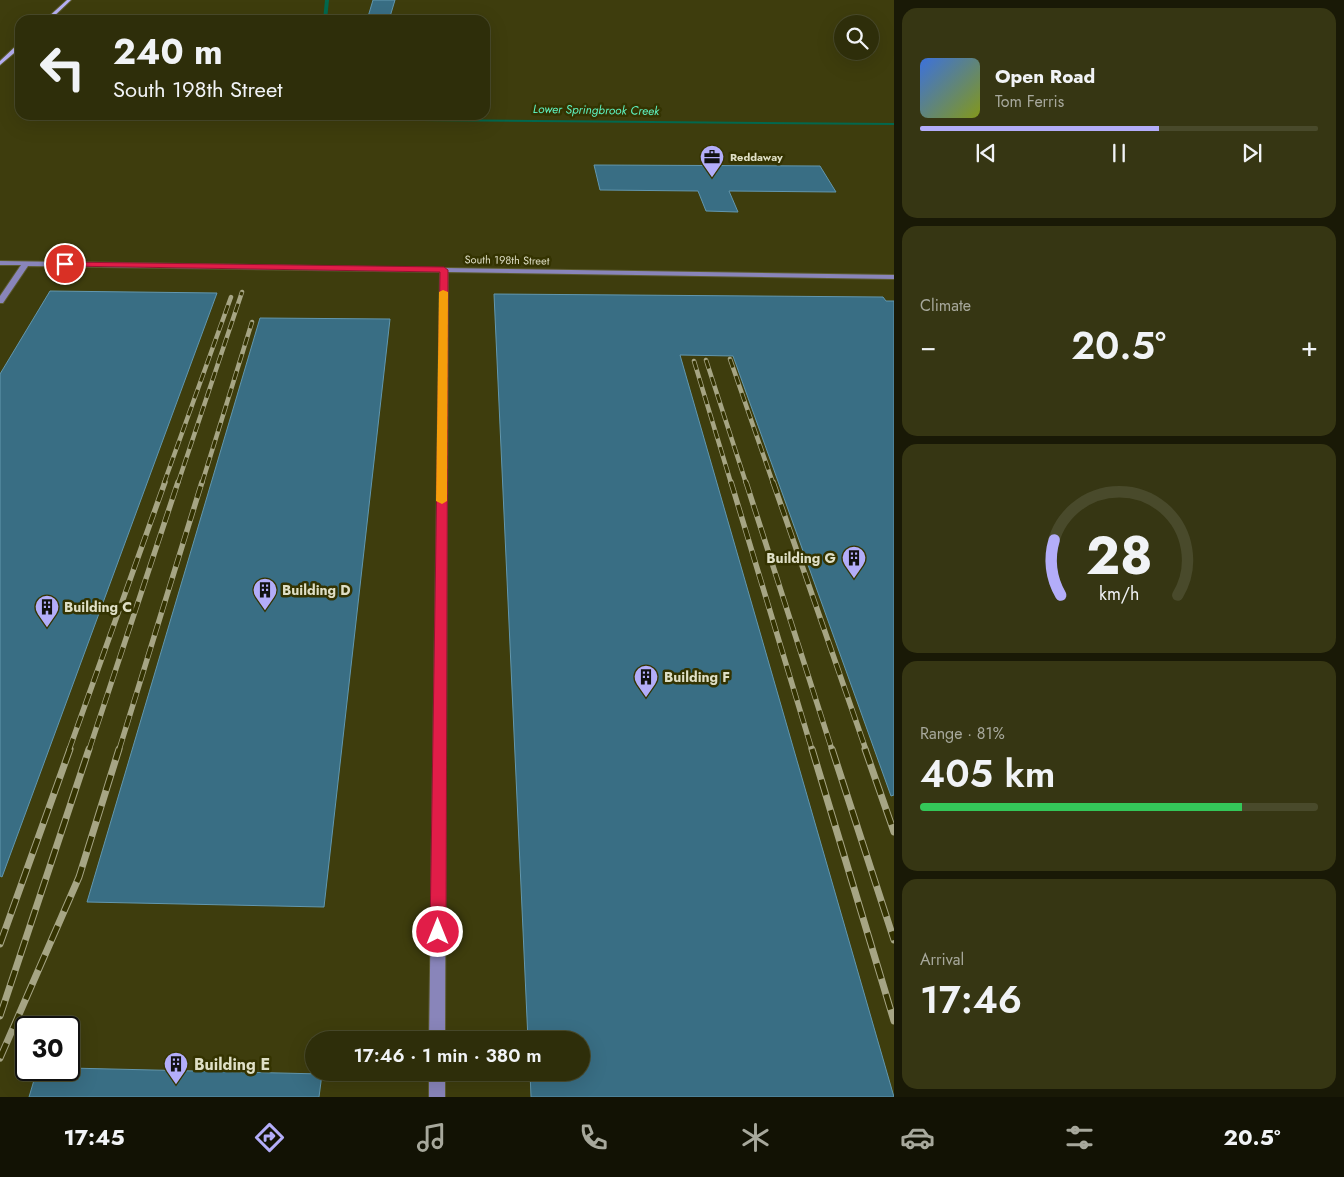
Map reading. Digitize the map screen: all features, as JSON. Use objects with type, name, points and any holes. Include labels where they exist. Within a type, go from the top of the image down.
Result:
[{"type":"main road","points":[[52,15],[69,0]]},
{"type":"main road","points":[[0,64],[15,50]]},
{"type":"street","name":"South 198th Street","points":[[0,263],[894,277]]},
{"type":"street","points":[[0,301],[26,263]]},
{"type":"street","points":[[438,1031],[444,270]]},
{"type":"street","points":[[437,1081],[437,1097]]},
{"type":"building","points":[[373,0],[395,0],[390,15],[368,15]]},
{"type":"building","name":"Reddaway","points":[[594,165],[820,166],[836,192],[729,191],[738,212],[706,211],[698,191],[600,190]]},
{"type":"building","name":"Building C","points":[[50,291],[217,293],[2,877],[0,876],[0,374]]},
{"type":"building","name":"Building F","points":[[494,294],[883,297],[886,301],[894,301],[894,795],[891,796],[733,356],[680,355],[894,1097],[531,1097],[530,1081],[590,1081],[590,1031],[528,1031]]},
{"type":"building","name":"Building D","points":[[260,318],[390,319],[324,907],[87,902]]},
{"type":"building","name":"Building E","points":[[80,1068],[305,1074],[305,1081],[321,1081],[319,1097],[29,1097],[34,1081],[80,1081]]},
{"type":"waterway","name":"Lower Springbrook Creek","points":[[326,15],[327,0]]},
{"type":"waterway","name":"Lower Springbrook Creek","points":[[421,120],[894,124]]},
{"type":"railway","points":[[178,483],[242,292]]},
{"type":"railway","points":[[164,483],[231,297]]},
{"type":"railway","points":[[202,483],[252,322]]},
{"type":"railway","points":[[730,359],[773,483]]},
{"type":"railway","points":[[706,360],[746,483]]},
{"type":"railway","points":[[694,361],[731,483]]},
{"type":"railway","points":[[69,750],[165,482]]},
{"type":"railway","points":[[89,750],[178,482]]},
{"type":"railway","points":[[119,750],[202,482]]},
{"type":"railway","points":[[731,482],[812,750]]},
{"type":"railway","points":[[746,482],[832,750]]},
{"type":"railway","points":[[773,482],[866,750]]},
{"type":"railway","points":[[0,944],[70,749]]},
{"type":"railway","points":[[0,1016],[89,749]]},
{"type":"railway","points":[[0,1058],[79,877],[119,749]]},
{"type":"railway","points":[[812,749],[894,1021]]},
{"type":"railway","points":[[832,749],[894,940]]},
{"type":"railway","points":[[865,749],[894,832]]},
{"type":"slow traffic","points":[[442,501],[443,292]]},
{"type":"place","name":"Reddaway","points":[[712,178]]},
{"type":"place","name":"Building G","points":[[854,579]]},
{"type":"place","name":"Building D","points":[[265,611]]},
{"type":"place","name":"Building C","points":[[47,628]]},
{"type":"place","name":"Building F","points":[[646,698]]},
{"type":"place","name":"Building E","points":[[176,1085]]},
{"type":"route","points":[[65,264],[444,270],[438,932]]}]
